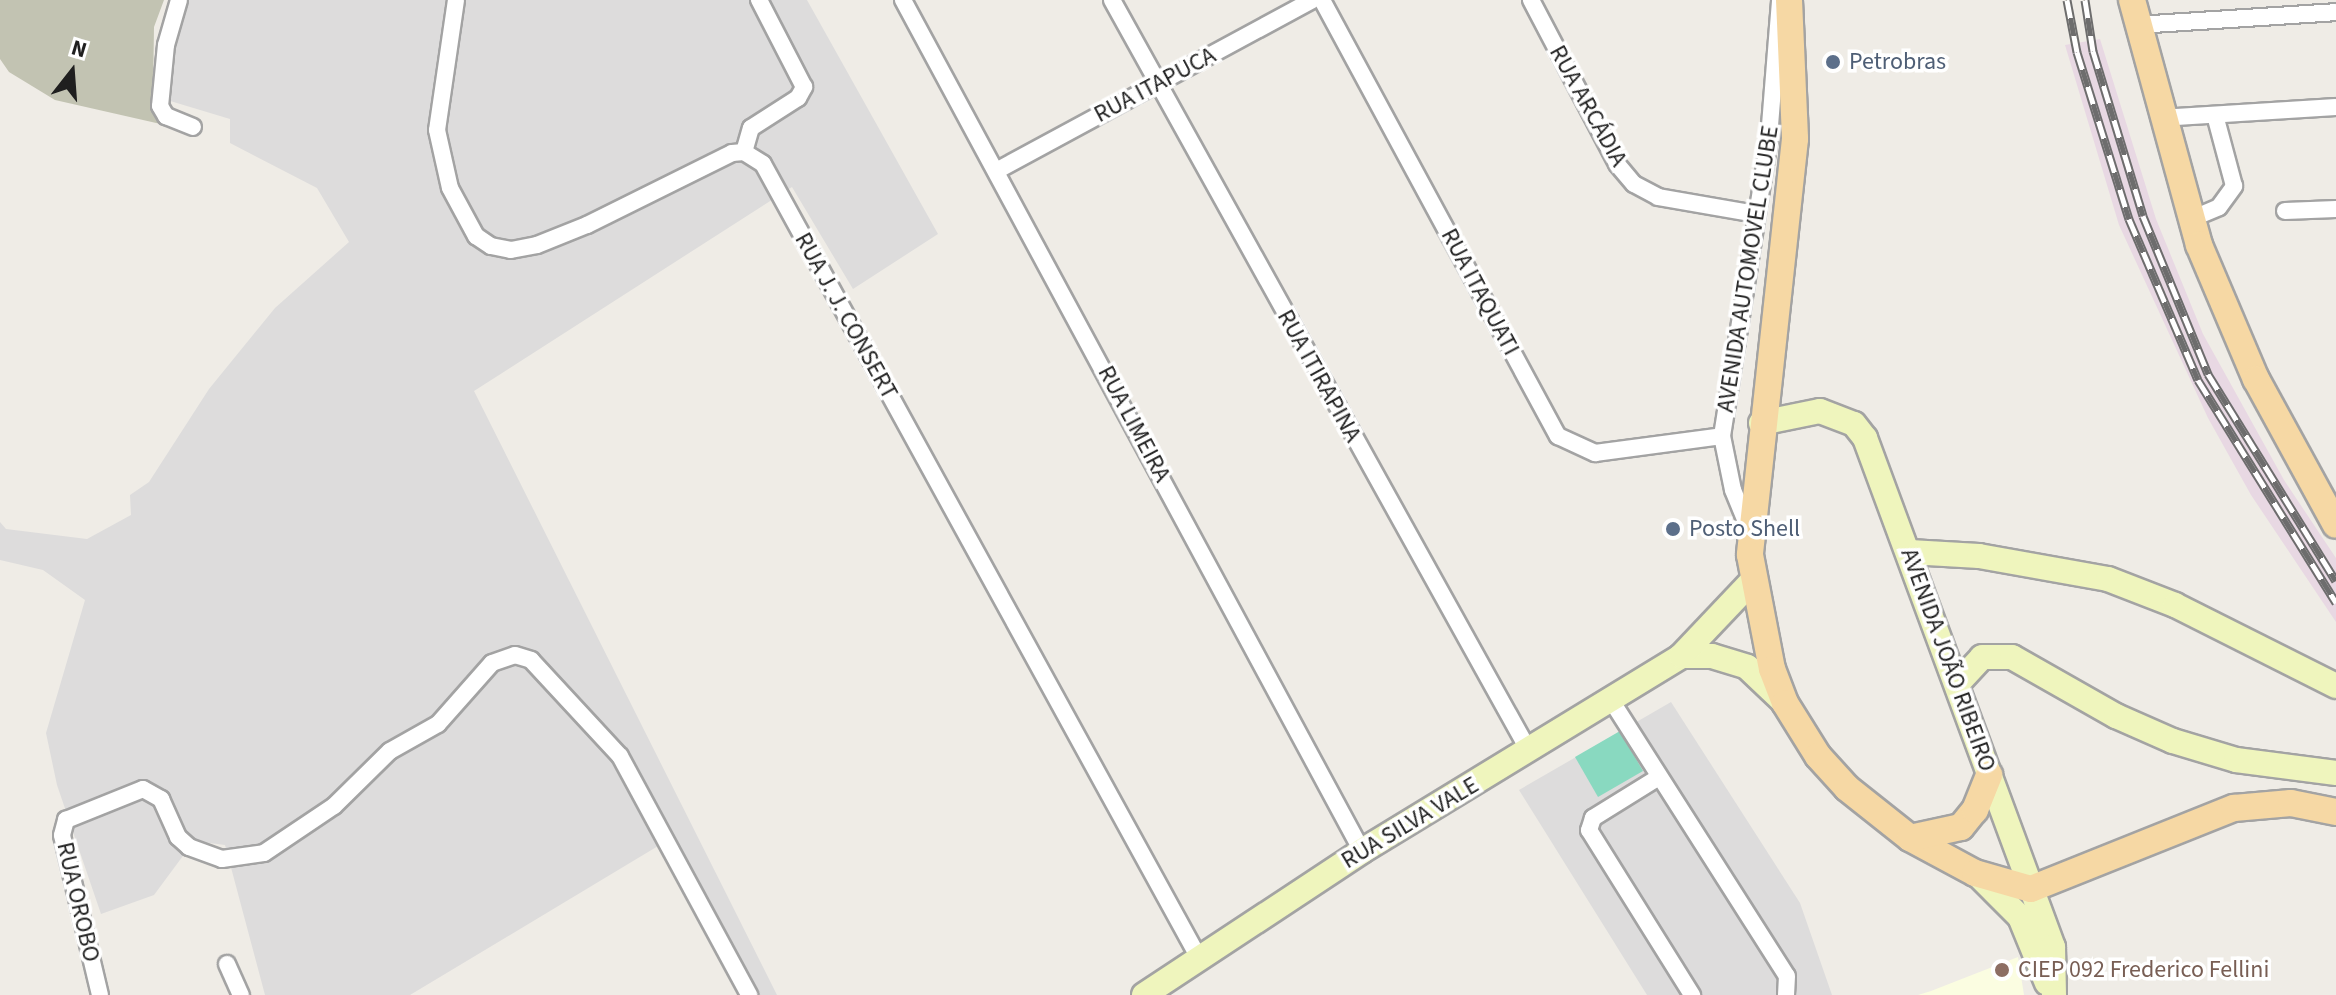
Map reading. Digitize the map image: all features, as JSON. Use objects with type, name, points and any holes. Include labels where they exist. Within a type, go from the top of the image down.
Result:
[{"type":"main road","points":[[1789,0],[1795,139],[1751,534],[1753,580],[1762,632],[1785,703],[1818,756],[1847,788],[1910,838],[1976,873],[2031,889],[2234,808],[2291,803],[2336,812]]},
{"type":"main road","points":[[2134,13],[2160,118],[2191,219],[2256,379],[2336,525]]},
{"type":"main road","name":"AVENIDA JOÃO RIBEIRO","points":[[1761,423],[1820,411],[1854,424],[1865,438],[1910,552],[2053,947],[2052,995]]},
{"type":"main road","points":[[1910,552],[1979,556],[2108,579],[2175,605],[2336,686]]},
{"type":"main road","name":"RUA SILVA VALE","points":[[1144,995],[1362,851],[1681,656],[1753,580]]},
{"type":"main road","points":[[1681,656],[1712,656],[1747,667],[1785,703]]},
{"type":"main road","points":[[1958,683],[1982,657],[2012,657],[2116,716],[2173,741],[2236,760],[2336,773]]},
{"type":"main road","points":[[1910,838],[1961,827],[1975,810],[1989,775]]},
{"type":"main road","name":"AVENIDA JOÃO RIBEIRO","points":[[1976,873],[1999,890],[2020,917],[2052,995]]},
{"type":"street","points":[[179,0],[166,45],[160,106],[166,116],[193,127]]},
{"type":"street","points":[[456,0],[437,130],[450,188],[476,236],[491,246],[511,250],[537,245],[744,152],[751,128],[798,98],[804,87],[759,0]]},
{"type":"street","name":"RUA LIMEIRA","points":[[903,0],[998,170],[1362,851]]},
{"type":"street","name":"RUA ITIRAPINA","points":[[1112,0],[1529,751]]},
{"type":"street","name":"RUA ITAPUCA","points":[[998,170],[1312,0]]},
{"type":"street","name":"RUA ITAQUATI","points":[[1322,0],[1558,436],[1595,453],[1722,436]]},
{"type":"street","name":"RUA ARCÁDIA","points":[[1531,0],[1617,164],[1634,184],[1658,197],[1755,214]]},
{"type":"street","name":"AVENIDA AUTOMOVEL CLUBE","points":[[1751,534],[1733,490],[1722,436],[1774,93],[1780,0]]},
{"type":"street","points":[[2134,13],[2336,12]]},
{"type":"street","points":[[2160,118],[2336,107]]},
{"type":"street","points":[[2191,219],[2219,207],[2234,186],[2215,115]]},
{"type":"street","name":"RUA J. J. CONSERT","points":[[744,152],[763,164],[1200,960]]},
{"type":"street","points":[[2285,211],[2336,209]]},
{"type":"street","name":"RUA OROBO","points":[[100,995],[62,835],[66,820],[74,814],[143,789],[161,799],[178,837],[189,847],[222,859],[264,853],[334,806],[390,751],[438,724],[492,663],[515,655],[531,660],[620,756],[749,995]]},
{"type":"street","points":[[1611,700],[1787,976],[1786,995]]},
{"type":"street","points":[[1659,777],[1593,818],[1589,830],[1692,995]]},
{"type":"street","points":[[227,964],[241,995]]},
{"type":"shaded area","points":[[0,0],[164,0],[154,27],[153,94],[165,125],[55,100],[9,72],[0,59]]},
{"type":"shaded area","points":[[173,0],[807,0],[938,234],[853,289],[792,187],[474,391],[777,995],[759,995],[673,837],[410,995],[265,995],[225,845],[194,841],[154,895],[101,914],[57,785],[46,733],[85,600],[43,570],[0,560],[0,522],[6,529],[87,539],[131,515],[130,495],[149,482],[209,389],[275,308],[349,242],[317,188],[230,143],[230,119],[157,97]]},
{"type":"shaded area","points":[[2100,39],[2156,219],[2203,334],[2284,480],[2336,558],[2336,622],[2251,495],[2208,418],[2119,225],[2065,45]]},
{"type":"shaded area","points":[[1671,702],[1800,903],[1832,995],[1647,995],[1519,790]]},
{"type":"shaded area","name":"CIEP 092 Frederico Fellini","points":[[2018,957],[2024,995],[1918,995],[1931,991]]},
{"type":"green space","points":[[1620,731],[1643,771],[1598,797],[1575,757]]},
{"type":"railway","points":[[2067,0],[2077,52],[2129,219],[2198,380],[2336,603]]},
{"type":"railway","points":[[2085,0],[2093,51],[2143,216],[2208,374],[2336,581]]},
{"type":"place","name":"Petrobras","points":[[1833,62]]},
{"type":"place","name":"Posto Shell","points":[[1673,529]]},
{"type":"place","name":"CIEP 092 Frederico Fellini","points":[[2002,970]]}]
